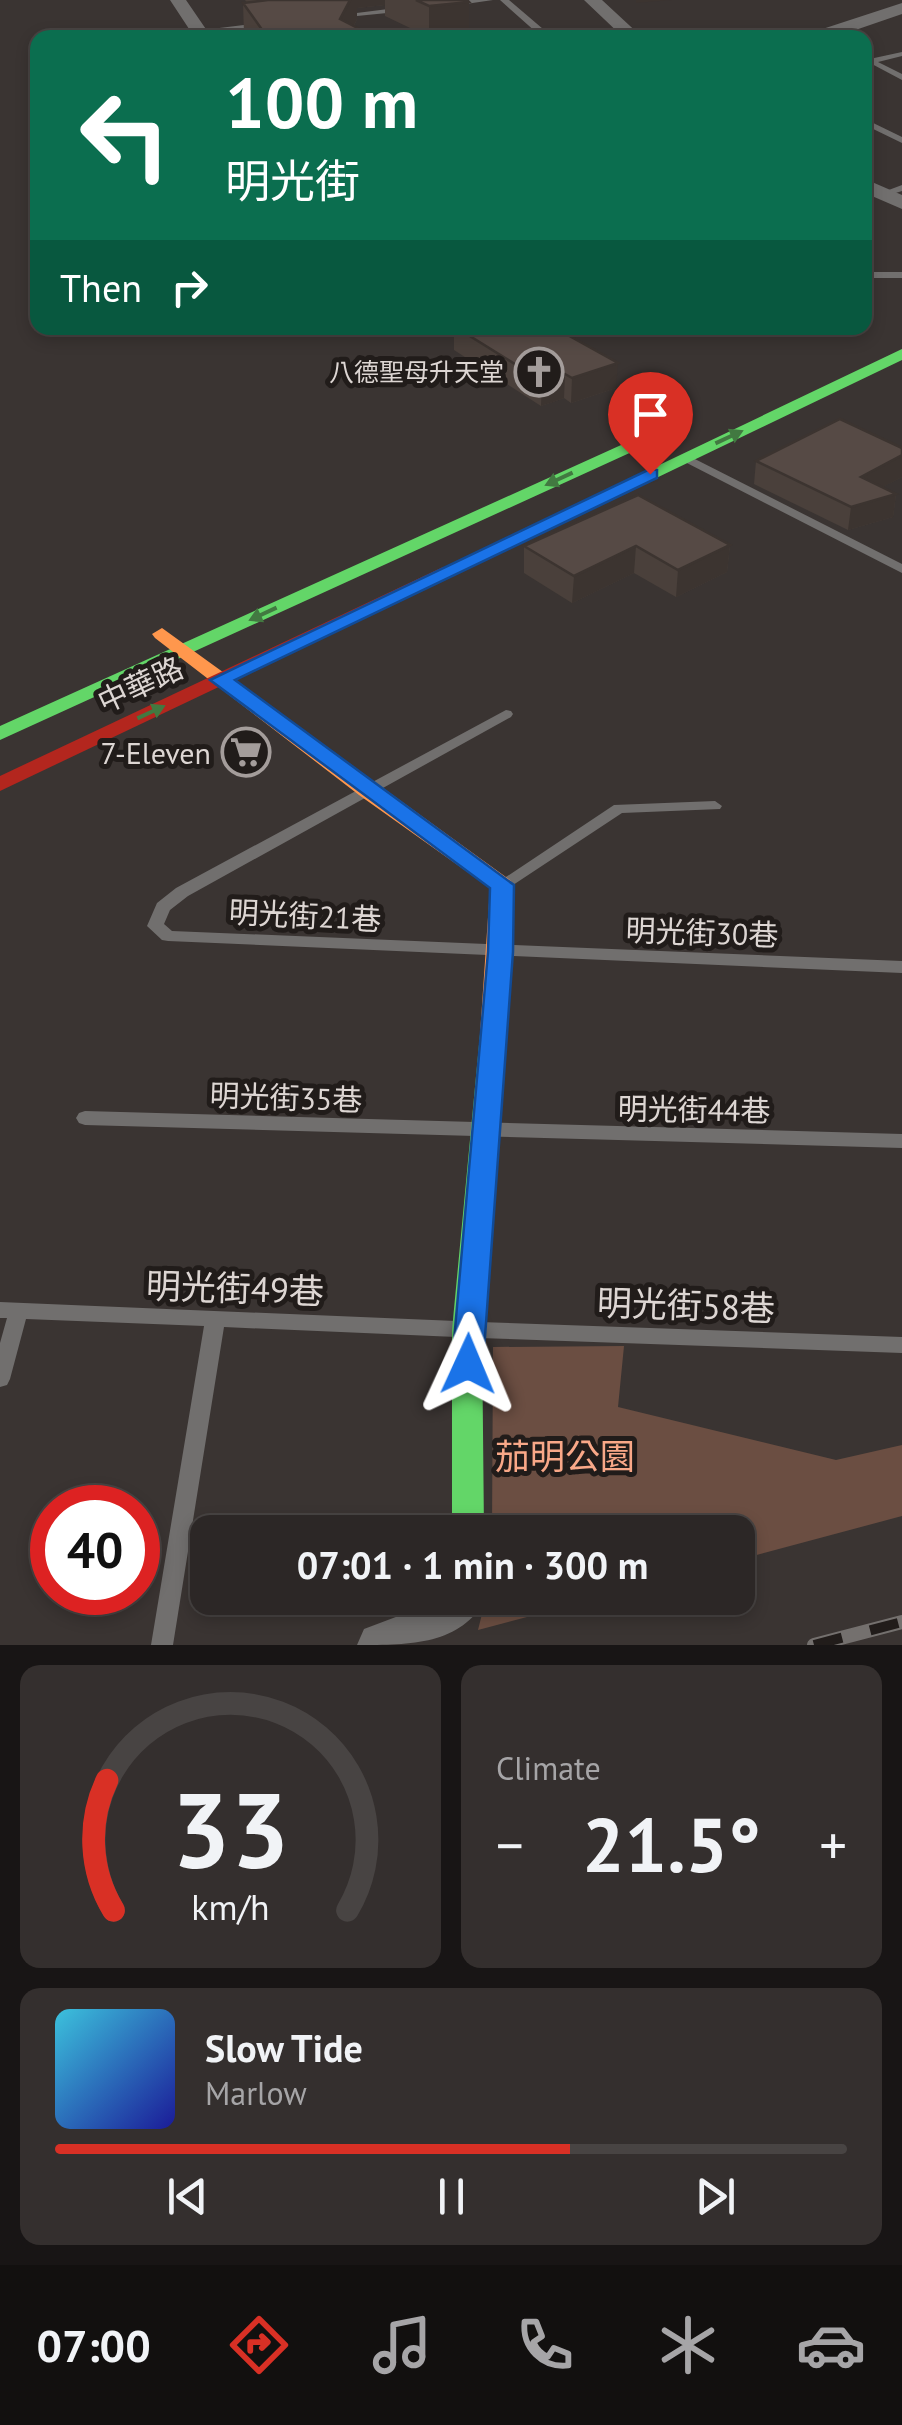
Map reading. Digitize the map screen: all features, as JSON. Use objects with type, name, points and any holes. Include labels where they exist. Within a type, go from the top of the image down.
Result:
[{"type":"main road","name":"中華路","points":[[0,784],[902,354]]},
{"type":"main road","name":"中華路","points":[[0,734],[667,429]]},
{"type":"main road","points":[[162,634],[368,790],[502,885],[500,952],[467,1330],[468,1515]]},
{"type":"street","points":[[178,0],[199,30]]},
{"type":"street","points":[[592,0],[625,30]]},
{"type":"street","points":[[841,30],[902,8]]},
{"type":"street","points":[[380,1645],[419,1633],[447,1615]]},
{"type":"lane","points":[[431,6],[489,0]]},
{"type":"lane","points":[[504,0],[539,30]]},
{"type":"lane","points":[[334,17],[412,8]]},
{"type":"lane","points":[[229,30],[276,23]]},
{"type":"lane","points":[[872,61],[902,54]]},
{"type":"lane","points":[[872,64],[902,77]]},
{"type":"lane","points":[[872,125],[902,140]]},
{"type":"lane","points":[[872,275],[902,275]]},
{"type":"lane","points":[[685,458],[902,569]]},
{"type":"lane","points":[[368,790],[506,714]]},
{"type":"lane","name":"明光街21巷","points":[[368,790],[182,892],[155,919],[155,926],[168,936],[500,952]]},
{"type":"lane","points":[[502,885],[619,808],[715,806]]},
{"type":"lane","name":"明光街30巷","points":[[500,952],[902,967]]},
{"type":"lane","name":"明光街35巷","points":[[85,1118],[485,1131]]},
{"type":"lane","name":"明光街44巷","points":[[485,1131],[902,1142]]},
{"type":"lane","points":[[0,1379],[9,1310]]},
{"type":"lane","name":"明光街49巷","points":[[9,1310],[467,1330]]},
{"type":"lane","points":[[162,1645],[215,1321]]},
{"type":"lane","name":"明光街58巷","points":[[467,1330],[902,1345]]},
{"type":"green space","name":"茄明公園","points":[[624,1346],[618,1407],[836,1460],[902,1445],[902,1516],[755,1555],[755,1515],[492,1515],[493,1347]]},
{"type":"green space","points":[[482,1615],[535,1615],[478,1630]]},
{"type":"building","points":[[350,0],[340,19],[361,30],[262,30],[243,3]]},
{"type":"building","points":[[416,0],[467,0],[469,2],[429,6]]},
{"type":"building","points":[[468,335],[568,335],[618,363],[572,378],[565,374],[542,381]]},
{"type":"building","points":[[840,419],[902,448],[902,455],[861,477],[896,494],[851,507],[756,461]]},
{"type":"building","points":[[638,495],[730,545],[678,570],[636,546],[574,576],[524,546]]},
{"type":"railway","points":[[814,1645],[902,1622]]},
{"type":"traffic: fast","points":[[443,573],[902,354]]},
{"type":"traffic: fast","points":[[0,734],[652,436]]},
{"type":"traffic: fast","points":[[468,1515],[467,1330],[493,1034]]},
{"type":"traffic: slow","points":[[162,634],[367,790],[502,885],[493,1034]]},
{"type":"traffic: jam","points":[[0,784],[443,573]]},
{"type":"place","name":"八德聖母升天堂","points":[[539,372]]},
{"type":"place","name":"7-Eleven","points":[[246,752]]},
{"type":"route","points":[[468,1364],[467,1330],[500,952],[502,885],[220,680],[650,474]]}]
